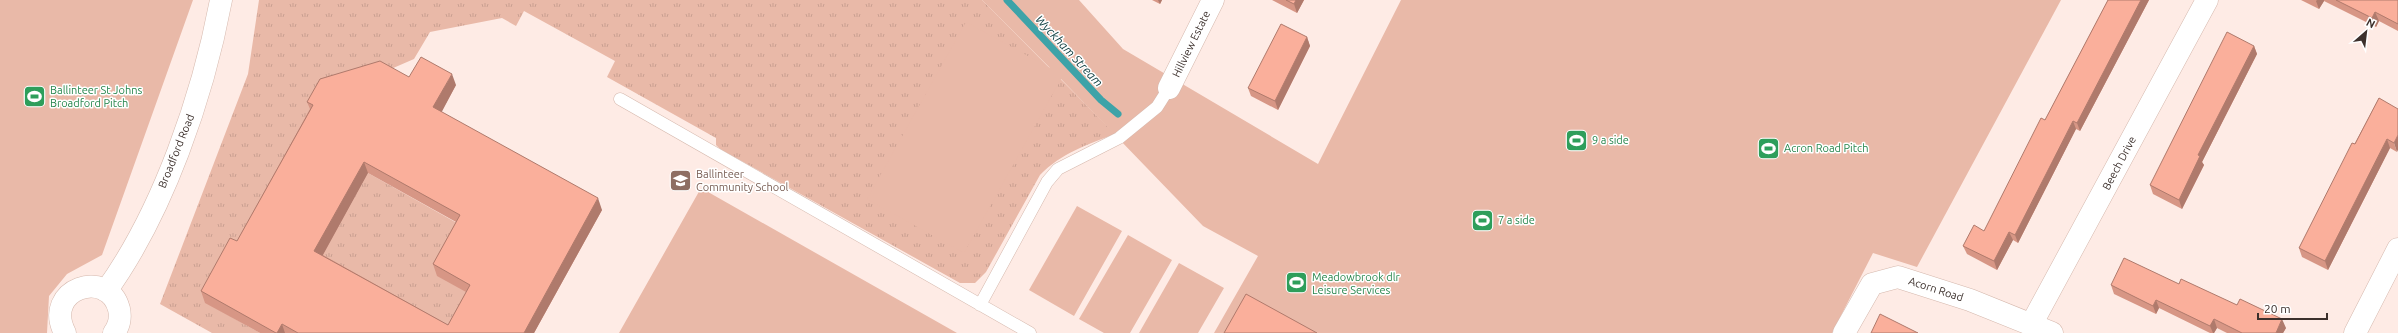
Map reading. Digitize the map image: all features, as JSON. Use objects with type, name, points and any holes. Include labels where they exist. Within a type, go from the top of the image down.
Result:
[{"type":"street","name":"Broadford Road","points":[[106,291],[123,266],[140,235],[186,129],[212,50],[221,0]]},
{"type":"street","name":"Hillview Estate","points":[[1169,88],[1213,0]]},
{"type":"street","name":"Beech Drive","points":[[2031,325],[2207,0]]},
{"type":"street","points":[[2355,333],[2398,249]]},
{"type":"street","name":"Acorn Road","points":[[1844,333],[1872,284],[1898,277],[1970,300],[2052,333]]},
{"type":"street","points":[[65,333],[59,317],[61,308],[71,292],[88,286],[106,291],[118,304],[120,322],[118,332]]},
{"type":"lane","points":[[980,305],[1047,182],[1058,169],[1119,138],[1157,108],[1169,88]]},
{"type":"lane","points":[[620,99],[1030,333]]},
{"type":"green space","points":[[0,0],[193,0],[102,255],[67,274],[49,296],[47,333],[0,333]]},
{"type":"green space","points":[[259,0],[982,0],[1115,134],[1075,150],[1048,167],[1040,175],[986,272],[975,283],[960,283],[720,149],[716,145],[716,138],[607,77],[615,61],[524,11],[516,26],[502,18],[430,32],[414,59],[384,72],[205,302],[260,333],[212,333],[160,304],[248,74]]},
{"type":"green space","points":[[982,0],[1079,0],[1123,49],[1318,164],[1401,0],[2061,0],[1917,267],[1873,253],[1832,333],[1214,333],[1258,256],[1203,226],[1061,79],[964,253],[867,199],[966,22],[1050,68]]},
{"type":"green space","points":[[368,173],[464,227],[474,296],[454,333],[319,262]]},
{"type":"green space","points":[[701,188],[957,333],[619,333]]},
{"type":"green space","points":[[1077,206],[1122,231],[1074,316],[1029,290]]},
{"type":"green space","points":[[1128,235],[1172,260],[1130,333],[1104,333],[1079,319]]},
{"type":"green space","points":[[1179,263],[1224,288],[1198,333],[1139,333]]},
{"type":"building","points":[[1286,0],[1296,0],[1294,4]]},
{"type":"building","points":[[2108,0],[2141,0],[2077,123],[2073,121],[2015,235],[2009,232],[1994,261],[1963,246],[1974,225],[1984,231],[2041,118],[2045,120]]},
{"type":"building","points":[[2336,0],[2398,0],[2398,24],[2375,12],[2372,18]]},
{"type":"building","points":[[1281,24],[1307,37],[1275,101],[1248,88]]},
{"type":"building","points":[[2227,32],[2254,46],[2198,155],[2200,156],[2179,200],[2150,185]]},
{"type":"building","points":[[421,57],[452,74],[433,107],[598,198],[524,333],[298,333],[282,324],[276,333],[201,291],[230,238],[237,241],[313,105],[307,102],[320,79],[380,61],[409,77]],"holes":[[[364,162],[460,215],[433,264],[470,285],[448,325],[314,251]]]},
{"type":"building","points":[[2379,98],[2398,109],[2398,135],[2394,143],[2387,139],[2325,261],[2299,248],[2352,143],[2355,144]]},
{"type":"building","points":[[2124,258],[2179,284],[2181,279],[2237,305],[2240,299],[2282,319],[2276,333],[2242,333],[2214,319],[2210,326],[2156,300],[2153,306],[2111,285]]},
{"type":"building","points":[[1246,294],[1317,333],[1224,333]]},
{"type":"building","points":[[1880,314],[1918,333],[1871,333]]},
{"type":"waterway","name":"Wyckham Stream","points":[[1007,0],[1101,100],[1118,114]]},
{"type":"place","name":"Ballinteer St Johns Broadford Pitch","points":[[35,96]]},
{"type":"place","name":"9 a side","points":[[1577,140]]},
{"type":"place","name":"Acron Road Pitch","points":[[1769,148]]},
{"type":"place","name":"Ballinteer Community School","points":[[681,180]]},
{"type":"place","name":"7 a side","points":[[1483,220]]},
{"type":"place","name":"Meadowbrook dlr Leisure Services","points":[[1297,283]]}]
